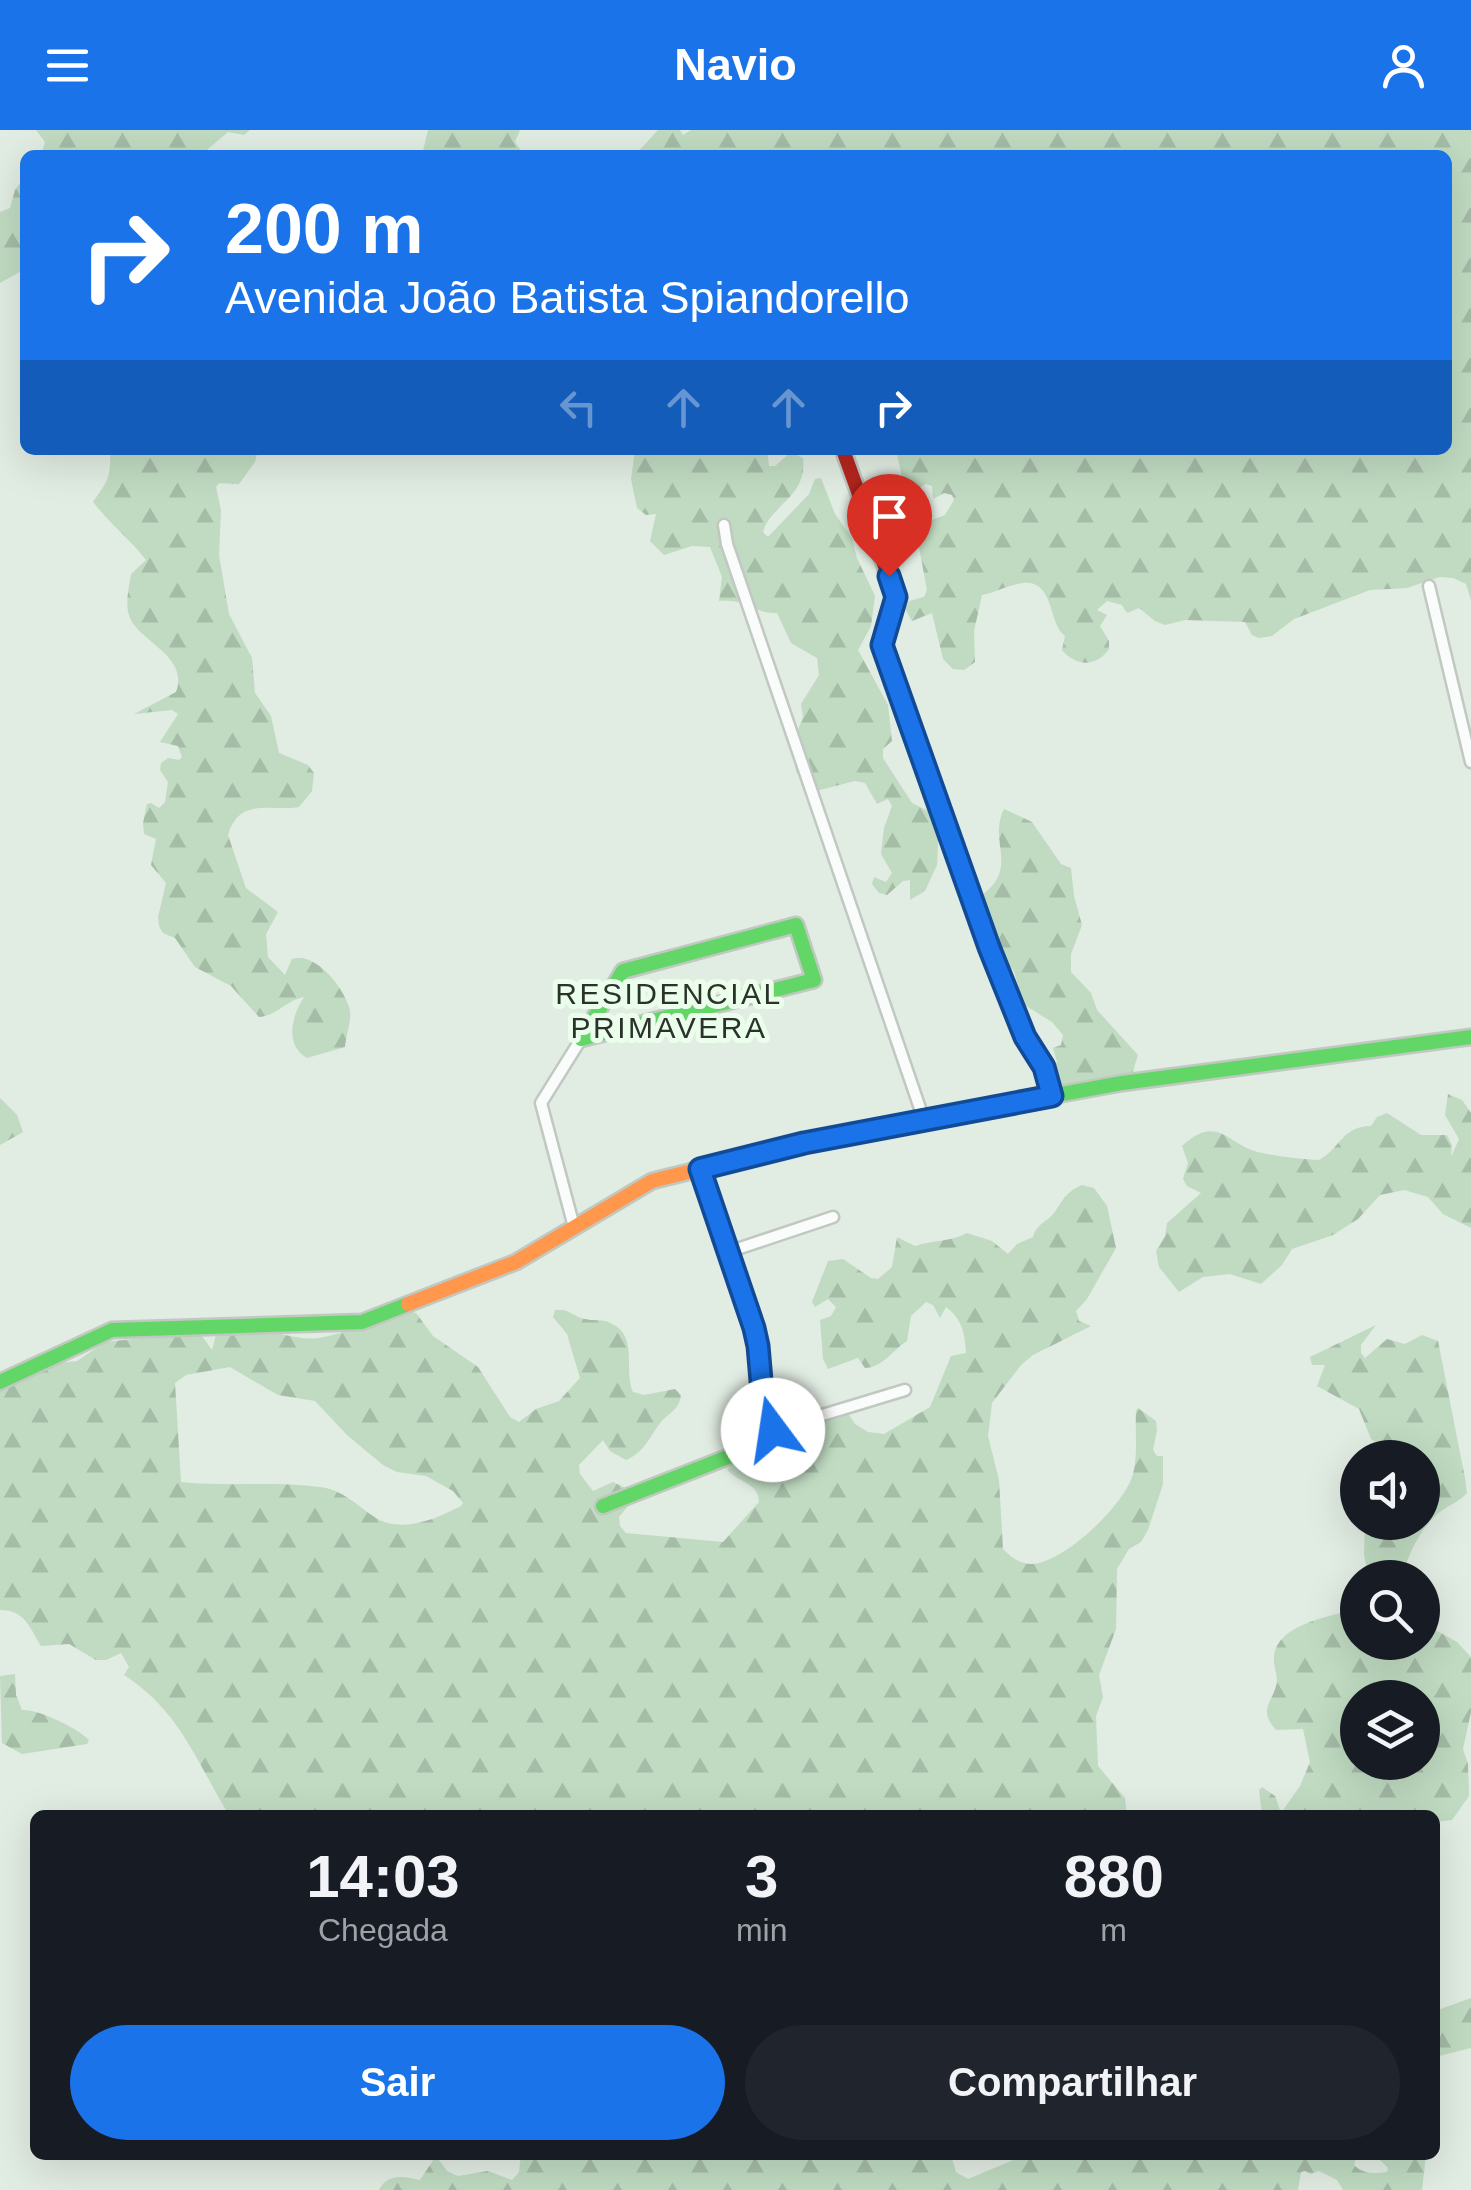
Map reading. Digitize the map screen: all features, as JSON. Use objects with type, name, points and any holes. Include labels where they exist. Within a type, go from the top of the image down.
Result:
[{"type":"street","points":[[845,455],[896,597],[882,645],[989,947],[1025,1037],[1044,1067],[1052,1096]]},
{"type":"street","points":[[724,525],[727,544],[924,1120]]},
{"type":"street","points":[[1430,586],[1471,762]]},
{"type":"street","points":[[574,1227],[541,1103],[580,1039],[623,971],[796,924],[814,980],[580,1039]]},
{"type":"street","points":[[0,1382],[112,1330],[362,1322],[516,1262],[652,1181],[804,1143],[1122,1083],[1471,1037]]},
{"type":"street","points":[[700,1169],[758,1346],[762,1392],[773,1430]]},
{"type":"street","points":[[728,1252],[833,1217]]},
{"type":"street","points":[[604,1506],[760,1444],[773,1430],[905,1390]]},
{"type":"green space","points":[[36,130],[250,130],[244,135],[228,132],[207,150],[43,150],[45,142]]},
{"type":"green space","points":[[428,130],[520,130],[515,142],[521,150],[423,150]]},
{"type":"green space","points":[[658,130],[680,130],[683,135],[691,130],[1471,130],[1471,600],[1466,584],[1439,577],[1407,588],[1370,590],[1294,619],[1272,636],[1259,638],[1252,635],[1245,622],[1185,620],[1165,625],[1139,608],[1127,613],[1122,605],[1107,601],[1097,610],[1107,615],[1100,626],[1109,649],[1086,663],[1062,650],[1065,636],[1047,598],[1038,586],[1024,583],[982,595],[974,631],[975,662],[964,670],[953,669],[943,659],[932,613],[912,621],[905,609],[909,601],[924,597],[927,590],[915,526],[945,515],[954,500],[944,493],[933,499],[932,486],[926,484],[906,496],[897,455],[1452,455],[1452,150],[640,150]]},
{"type":"green space","points":[[20,183],[20,272],[0,283],[0,212],[10,208]]},
{"type":"green space","points":[[110,455],[257,455],[239,484],[219,483],[216,487],[221,510],[219,555],[229,614],[252,658],[255,693],[271,716],[279,753],[308,765],[314,773],[312,791],[299,807],[248,810],[233,823],[228,835],[246,888],[278,912],[266,934],[268,957],[285,975],[292,959],[310,961],[334,981],[346,999],[350,1021],[345,1047],[307,1058],[295,1046],[292,1029],[304,997],[259,1017],[231,986],[195,967],[175,938],[163,933],[159,926],[166,883],[151,865],[156,839],[144,834],[143,823],[147,804],[159,808],[165,802],[168,782],[160,770],[161,763],[182,757],[178,746],[160,742],[178,714],[172,710],[134,714],[176,692],[178,679],[169,658],[141,633],[129,615],[131,574],[146,560],[93,502],[108,479]]},
{"type":"green space","points":[[634,455],[768,455],[769,466],[775,466],[788,455],[797,455],[803,458],[800,482],[767,523],[763,532],[768,537],[809,494],[815,479],[821,478],[835,514],[852,538],[875,596],[871,626],[858,650],[888,705],[892,741],[883,749],[883,758],[912,803],[934,814],[939,826],[937,865],[925,891],[910,900],[910,880],[887,895],[879,893],[872,884],[874,877],[886,882],[892,873],[881,854],[892,806],[888,799],[877,804],[865,783],[855,781],[816,791],[796,772],[794,740],[803,717],[801,704],[819,675],[817,658],[791,643],[777,613],[719,601],[722,577],[710,547],[692,546],[664,555],[650,541],[656,514],[646,515],[637,508],[631,479]]},
{"type":"green space","points":[[1004,809],[1032,822],[1061,864],[1071,868],[1082,925],[1071,954],[1071,972],[1091,993],[1097,1010],[1138,1055],[1131,1077],[1093,1092],[1050,1088],[1057,1062],[1053,1048],[1061,1045],[1063,1035],[1052,1022],[1023,1004],[1014,971],[989,945],[978,898],[991,887],[1001,866],[999,833]]},
{"type":"green space","points":[[1448,1094],[1462,1100],[1471,1113],[1471,1228],[1443,1214],[1428,1197],[1404,1190],[1380,1195],[1358,1219],[1333,1235],[1292,1249],[1282,1265],[1261,1284],[1230,1274],[1203,1277],[1179,1292],[1159,1267],[1156,1251],[1167,1223],[1201,1193],[1187,1186],[1183,1179],[1188,1163],[1182,1146],[1195,1136],[1214,1131],[1262,1153],[1319,1160],[1347,1134],[1371,1126],[1377,1117],[1387,1113],[1421,1135],[1447,1135],[1452,1145],[1451,1157],[1459,1139],[1445,1115]]},
{"type":"green space","points":[[0,1098],[17,1115],[23,1132],[0,1145]]},
{"type":"green space","points":[[1082,1185],[1094,1188],[1107,1206],[1116,1248],[1076,1311],[1079,1321],[1091,1326],[1021,1365],[992,1403],[988,1436],[999,1480],[1003,1549],[1030,1564],[1058,1555],[1105,1516],[1128,1487],[1133,1474],[1136,1411],[1138,1408],[1156,1421],[1153,1450],[1157,1456],[1163,1456],[1163,1484],[1148,1530],[1141,1542],[1129,1549],[1117,1569],[1116,1629],[1099,1675],[1103,1697],[1096,1716],[1098,1766],[1125,1798],[1126,1810],[226,1810],[173,1721],[124,1675],[129,1667],[121,1653],[96,1660],[69,1644],[41,1646],[21,1617],[0,1610],[0,1391],[60,1363],[77,1361],[105,1342],[199,1332],[212,1350],[216,1335],[228,1330],[253,1328],[319,1338],[403,1309],[416,1313],[433,1336],[478,1367],[510,1417],[519,1422],[536,1409],[559,1401],[580,1378],[567,1334],[553,1317],[555,1310],[608,1322],[618,1327],[627,1343],[633,1392],[644,1395],[675,1389],[681,1395],[676,1407],[638,1453],[626,1460],[610,1451],[603,1440],[579,1465],[580,1474],[593,1491],[613,1482],[638,1494],[619,1517],[626,1533],[723,1542],[759,1502],[752,1486],[727,1469],[758,1442],[761,1409],[779,1424],[802,1427],[825,1421],[844,1407],[855,1424],[868,1432],[884,1434],[930,1407],[951,1356],[966,1353],[956,1316],[946,1307],[940,1318],[933,1305],[926,1302],[911,1316],[907,1341],[882,1362],[865,1368],[858,1358],[828,1369],[823,1359],[820,1320],[831,1316],[836,1307],[828,1299],[815,1307],[812,1302],[828,1261],[843,1259],[878,1279],[892,1267],[897,1237],[915,1246],[967,1233],[992,1241],[1008,1254],[1017,1244],[1033,1237],[1069,1193]],"holes":[[[230,1367],[278,1395],[315,1401],[383,1465],[397,1472],[426,1476],[453,1491],[463,1503],[461,1506],[406,1525],[384,1522],[342,1494],[320,1487],[181,1482],[175,1383],[186,1375]]]},
{"type":"green space","points":[[1376,1325],[1361,1345],[1365,1358],[1387,1339],[1405,1344],[1422,1335],[1438,1341],[1467,1493],[1440,1512],[1440,1440],[1371,1439],[1359,1409],[1317,1386],[1325,1365],[1312,1365],[1310,1357]]},
{"type":"green space","points":[[1364,1540],[1417,1540],[1408,1560],[1365,1560]]},
{"type":"green space","points":[[1340,1613],[1340,1660],[1440,1660],[1440,1632],[1457,1642],[1471,1657],[1471,1712],[1463,1749],[1468,1764],[1469,1796],[1452,1820],[1440,1821],[1440,1810],[1283,1810],[1300,1786],[1310,1762],[1303,1729],[1276,1730],[1267,1716],[1276,1688],[1277,1646],[1295,1629]]},
{"type":"green space","points":[[15,1674],[16,1695],[22,1710],[67,1725],[84,1735],[89,1740],[87,1744],[22,1754],[2,1743],[0,1676]]},
{"type":"green space","points":[[1262,1787],[1275,1796],[1280,1810],[1261,1810]]},
{"type":"green space","points":[[1471,1998],[1471,2048],[1440,2056],[1440,2009]]},
{"type":"green space","points":[[433,2160],[439,2160],[447,2171],[458,2176],[488,2171],[512,2180],[519,2172],[520,2160],[952,2160],[956,2172],[968,2179],[1013,2160],[1356,2160],[1354,2165],[1361,2170],[1374,2173],[1387,2172],[1380,2160],[1425,2160],[1422,2190],[1343,2190],[1337,2180],[1319,2171],[1305,2171],[1301,2172],[1298,2190],[379,2190],[392,2178],[420,2180]]},
{"type":"traffic: fast","points":[[796,925],[814,980],[581,1039],[623,971],[796,925]]},
{"type":"traffic: fast","points":[[1051,1096],[1471,1037]]},
{"type":"traffic: fast","points":[[603,1506],[761,1444],[773,1430],[762,1392],[754,1328],[700,1169]]},
{"type":"traffic: fast","points":[[0,1382],[112,1330],[362,1322],[408,1304]]},
{"type":"traffic: slow","points":[[408,1304],[516,1262],[652,1181],[804,1143],[1051,1096]]},
{"type":"traffic: jam","points":[[845,455],[896,597],[883,645],[989,947],[1025,1037],[1044,1067],[1052,1096]]},
{"type":"district","name":"RESIDENCIAL PRIMAVERA","points":[[669,1010]]},
{"type":"route","points":[[773,1430],[762,1392],[754,1328],[700,1169],[804,1143],[1052,1096],[1044,1067],[1025,1037],[989,947],[882,645],[896,597],[889,576]]}]
